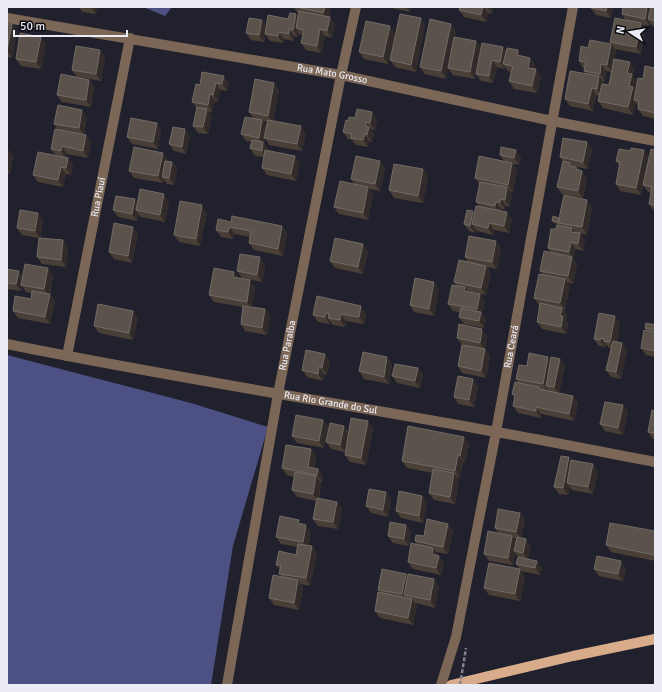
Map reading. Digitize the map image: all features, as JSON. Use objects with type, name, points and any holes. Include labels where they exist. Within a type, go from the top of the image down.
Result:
[{"type":"main road","points":[[451,685],[573,656],[655,639]]},
{"type":"street","name":"Rua Paraíba","points":[[227,685],[278,394],[356,7]]},
{"type":"street","name":"Rua Ceará","points":[[441,685],[456,637],[496,432],[573,7]]},
{"type":"street","name":"Rua Mato Grosso","points":[[7,18],[342,75],[552,122],[655,141]]},
{"type":"street","name":"Rua Piauí","points":[[67,356],[130,38]]},
{"type":"street","name":"Rua Rio Grande do Sul","points":[[7,344],[655,462]]},
{"type":"path","points":[[460,685],[466,648]]},
{"type":"shaded area","points":[[143,7],[172,7],[165,16]]},
{"type":"shaded area","points":[[7,355],[191,403],[268,427],[233,546],[211,685],[7,685]]},
{"type":"building","points":[[297,7],[325,7],[323,13]]},
{"type":"building","points":[[460,7],[483,7],[481,15],[459,10]]},
{"type":"building","points":[[591,7],[607,7],[606,11]]},
{"type":"building","points":[[623,7],[647,7],[645,19],[622,14]]},
{"type":"building","points":[[651,7],[655,7],[655,21],[648,19]]},
{"type":"building","points":[[299,11],[330,17],[327,31],[320,29],[317,46],[301,43],[304,30],[296,28]]},
{"type":"building","points":[[290,13],[296,14],[293,30],[289,29],[289,34],[279,32],[278,36],[265,34],[268,15],[288,19]]},
{"type":"building","points":[[400,14],[421,18],[411,65],[390,60]]},
{"type":"building","points":[[249,18],[262,20],[259,35],[246,33]]},
{"type":"building","points":[[615,18],[641,23],[636,47],[610,42]]},
{"type":"building","points":[[430,19],[451,24],[441,71],[420,67]]},
{"type":"building","points":[[366,21],[390,26],[383,57],[359,52]]},
{"type":"building","points":[[7,24],[12,24],[7,51]]},
{"type":"building","points":[[20,33],[41,37],[36,62],[16,59]]},
{"type":"building","points":[[454,37],[476,41],[470,72],[448,68]]},
{"type":"building","points":[[590,40],[611,44],[607,65],[601,64],[600,74],[584,71],[586,62],[579,61],[581,46],[588,48]]},
{"type":"building","points":[[482,43],[503,47],[500,62],[492,60],[489,76],[476,74]]},
{"type":"building","points":[[76,46],[100,50],[96,74],[72,70]]},
{"type":"building","points":[[507,48],[518,50],[517,55],[530,58],[528,68],[536,69],[532,86],[509,81],[513,66],[503,64]]},
{"type":"building","points":[[614,59],[630,62],[627,73],[632,74],[629,86],[633,87],[628,107],[598,101],[602,84],[609,85]]},
{"type":"building","points":[[645,66],[655,68],[655,113],[638,109],[639,101],[634,100],[638,78],[643,79]]},
{"type":"building","points":[[570,71],[599,76],[597,89],[592,88],[588,104],[565,99]]},
{"type":"building","points":[[202,72],[224,76],[222,84],[216,83],[213,95],[210,94],[208,105],[192,102],[196,84],[200,85]]},
{"type":"building","points":[[61,74],[89,80],[86,100],[57,95]]},
{"type":"building","points":[[255,79],[274,83],[268,116],[249,112]]},
{"type":"building","points":[[58,105],[82,110],[79,128],[54,124]]},
{"type":"building","points":[[197,107],[207,109],[203,127],[193,126]]},
{"type":"building","points":[[357,109],[372,112],[370,123],[366,122],[366,126],[369,127],[367,135],[365,134],[363,140],[351,138],[352,134],[343,132],[346,120],[348,121],[349,117],[355,118]]},
{"type":"building","points":[[245,117],[262,120],[259,138],[241,134]]},
{"type":"building","points":[[131,118],[157,123],[153,142],[127,137]]},
{"type":"building","points":[[268,120],[301,126],[297,144],[264,138]]},
{"type":"building","points":[[173,127],[185,129],[182,147],[169,144]]},
{"type":"building","points":[[55,129],[86,135],[83,151],[62,146],[61,151],[51,149]]},
{"type":"building","points":[[563,138],[587,142],[583,162],[560,157]]},
{"type":"building","points":[[252,140],[263,142],[262,151],[250,148]]},
{"type":"building","points":[[134,147],[163,153],[158,176],[129,171]]},
{"type":"building","points":[[501,147],[516,150],[514,158],[500,155]]},
{"type":"building","points":[[631,148],[644,150],[636,188],[616,184],[620,162],[616,161],[619,149],[631,151]]},
{"type":"building","points":[[651,149],[655,150],[655,205],[649,204],[652,187],[643,185]]},
{"type":"building","points":[[265,150],[295,156],[291,174],[262,168]]},
{"type":"building","points":[[38,152],[68,158],[66,168],[61,167],[58,180],[33,175]]},
{"type":"building","points":[[356,156],[380,161],[375,184],[351,179]]},
{"type":"building","points":[[479,156],[512,163],[508,185],[475,178]]},
{"type":"building","points":[[165,161],[172,162],[169,178],[162,177]]},
{"type":"building","points":[[563,161],[570,163],[570,166],[576,167],[576,169],[582,171],[578,191],[557,187]]},
{"type":"building","points":[[394,164],[423,169],[418,196],[389,190]]},
{"type":"building","points":[[340,181],[368,187],[363,213],[334,207]]},
{"type":"building","points":[[480,182],[507,187],[505,200],[501,199],[500,202],[496,202],[495,206],[476,202]]},
{"type":"building","points":[[140,189],[164,194],[160,215],[136,210]]},
{"type":"building","points":[[564,195],[587,200],[582,227],[558,223]]},
{"type":"building","points":[[116,196],[135,199],[132,214],[113,210]]},
{"type":"building","points":[[180,201],[202,205],[196,239],[174,235]]},
{"type":"building","points":[[476,206],[507,212],[504,226],[489,223],[488,228],[472,224]]},
{"type":"building","points":[[20,210],[38,213],[35,231],[17,228]]},
{"type":"building","points":[[467,210],[473,211],[470,226],[464,224]]},
{"type":"building","points":[[232,216],[282,226],[278,249],[249,243],[251,231],[230,227],[228,232],[216,230],[218,219],[231,222]]},
{"type":"building","points":[[553,216],[559,218],[559,222],[552,221]]},
{"type":"building","points":[[114,223],[133,227],[128,256],[109,252]]},
{"type":"building","points":[[557,225],[572,228],[571,232],[580,233],[578,244],[571,242],[569,252],[548,248],[551,229],[556,229]]},
{"type":"building","points":[[469,236],[496,241],[492,262],[465,257]]},
{"type":"building","points":[[39,238],[63,240],[61,260],[37,257]]},
{"type":"building","points":[[335,238],[363,244],[358,267],[330,261]]},
{"type":"building","points":[[544,251],[572,257],[568,276],[540,271]]},
{"type":"building","points":[[240,254],[260,257],[257,275],[237,271]]},
{"type":"building","points":[[459,260],[486,266],[481,288],[454,282]]},
{"type":"building","points":[[25,264],[48,268],[44,289],[21,285]]},
{"type":"building","points":[[214,268],[234,272],[233,277],[250,280],[247,302],[209,295]]},
{"type":"building","points":[[7,269],[19,271],[16,284],[7,283]]},
{"type":"building","points":[[539,274],[565,279],[560,303],[534,298]]},
{"type":"building","points":[[415,278],[434,282],[429,309],[410,305]]},
{"type":"building","points":[[452,285],[465,287],[464,291],[480,294],[477,309],[448,304]]},
{"type":"building","points":[[32,291],[50,294],[45,317],[13,311],[15,296],[31,299]]},
{"type":"building","points":[[317,296],[361,306],[359,317],[341,314],[340,320],[328,318],[329,313],[326,313],[325,317],[313,315]]},
{"type":"building","points":[[540,303],[562,308],[560,316],[563,316],[561,327],[537,322]]},
{"type":"building","points":[[98,304],[133,311],[129,333],[94,326]]},
{"type":"building","points":[[243,306],[265,309],[262,328],[241,324]]},
{"type":"building","points":[[461,308],[481,312],[479,321],[459,317]]},
{"type":"building","points":[[599,313],[615,316],[610,342],[604,341],[604,339],[601,338],[600,340],[594,339]]},
{"type":"building","points":[[646,323],[655,325],[655,330],[645,328]]},
{"type":"building","points":[[459,324],[482,329],[480,343],[457,338]]},
{"type":"building","points":[[644,330],[655,332],[655,351],[641,348]]},
{"type":"building","points":[[613,341],[622,343],[616,372],[606,370]]},
{"type":"building","points":[[462,345],[485,349],[481,371],[458,366]]},
{"type":"building","points":[[306,350],[325,354],[322,368],[319,367],[318,374],[302,370]]},
{"type":"building","points":[[363,352],[387,357],[384,377],[359,371]]},
{"type":"building","points":[[529,353],[548,357],[543,384],[516,379],[519,365],[527,366]]},
{"type":"building","points":[[551,357],[560,359],[554,387],[546,386]]},
{"type":"building","points":[[395,364],[418,368],[415,381],[392,376]]},
{"type":"building","points":[[458,376],[473,379],[469,400],[454,397]]},
{"type":"building","points":[[515,382],[573,396],[569,414],[536,407],[536,411],[513,406],[515,395],[512,394]]},
{"type":"building","points":[[605,402],[623,405],[618,428],[600,424]]},
{"type":"building","points":[[652,410],[655,411],[655,433],[648,432]]},
{"type":"building","points":[[296,415],[323,420],[319,441],[292,436]]},
{"type":"building","points":[[351,418],[368,421],[361,458],[345,455]]},
{"type":"building","points":[[330,423],[344,426],[340,445],[326,442]]},
{"type":"building","points":[[408,426],[464,437],[455,471],[402,461]]},
{"type":"building","points":[[286,445],[311,449],[308,467],[318,469],[317,475],[282,468]]},
{"type":"building","points":[[561,456],[569,457],[563,488],[554,487]]},
{"type":"building","points":[[571,460],[593,464],[588,487],[567,483]]},
{"type":"building","points":[[433,469],[454,473],[450,497],[429,493]]},
{"type":"building","points":[[295,472],[316,476],[313,494],[292,490]]},
{"type":"building","points":[[369,489],[386,492],[383,510],[366,506]]},
{"type":"building","points":[[399,491],[422,496],[419,516],[396,511]]},
{"type":"building","points":[[317,498],[337,502],[333,522],[313,519]]},
{"type":"building","points":[[498,509],[520,513],[516,532],[495,528]]},
{"type":"building","points":[[280,516],[299,520],[298,523],[306,525],[303,542],[276,537]]},
{"type":"building","points":[[427,519],[448,524],[443,547],[415,541],[416,535],[424,536]]},
{"type":"building","points":[[390,522],[406,525],[404,539],[388,536]]},
{"type":"building","points":[[610,523],[655,531],[654,555],[606,545]]},
{"type":"building","points":[[488,531],[512,536],[508,558],[484,554]]},
{"type":"building","points":[[517,537],[526,539],[523,553],[514,551]]},
{"type":"building","points":[[411,543],[433,548],[432,554],[439,556],[436,568],[408,562]]},
{"type":"building","points":[[298,544],[312,546],[306,578],[279,574],[281,565],[276,565],[279,551],[296,555]]},
{"type":"building","points":[[597,556],[621,561],[618,574],[594,569]]},
{"type":"building","points":[[518,557],[537,561],[535,568],[516,564]]},
{"type":"building","points":[[489,563],[520,569],[515,594],[484,588]]},
{"type":"building","points":[[382,569],[406,574],[402,594],[378,590]]},
{"type":"building","points":[[408,574],[434,579],[430,600],[404,595]]},
{"type":"building","points":[[273,575],[298,580],[294,603],[269,598]]},
{"type":"building","points":[[378,592],[412,599],[408,618],[375,611]]}]
